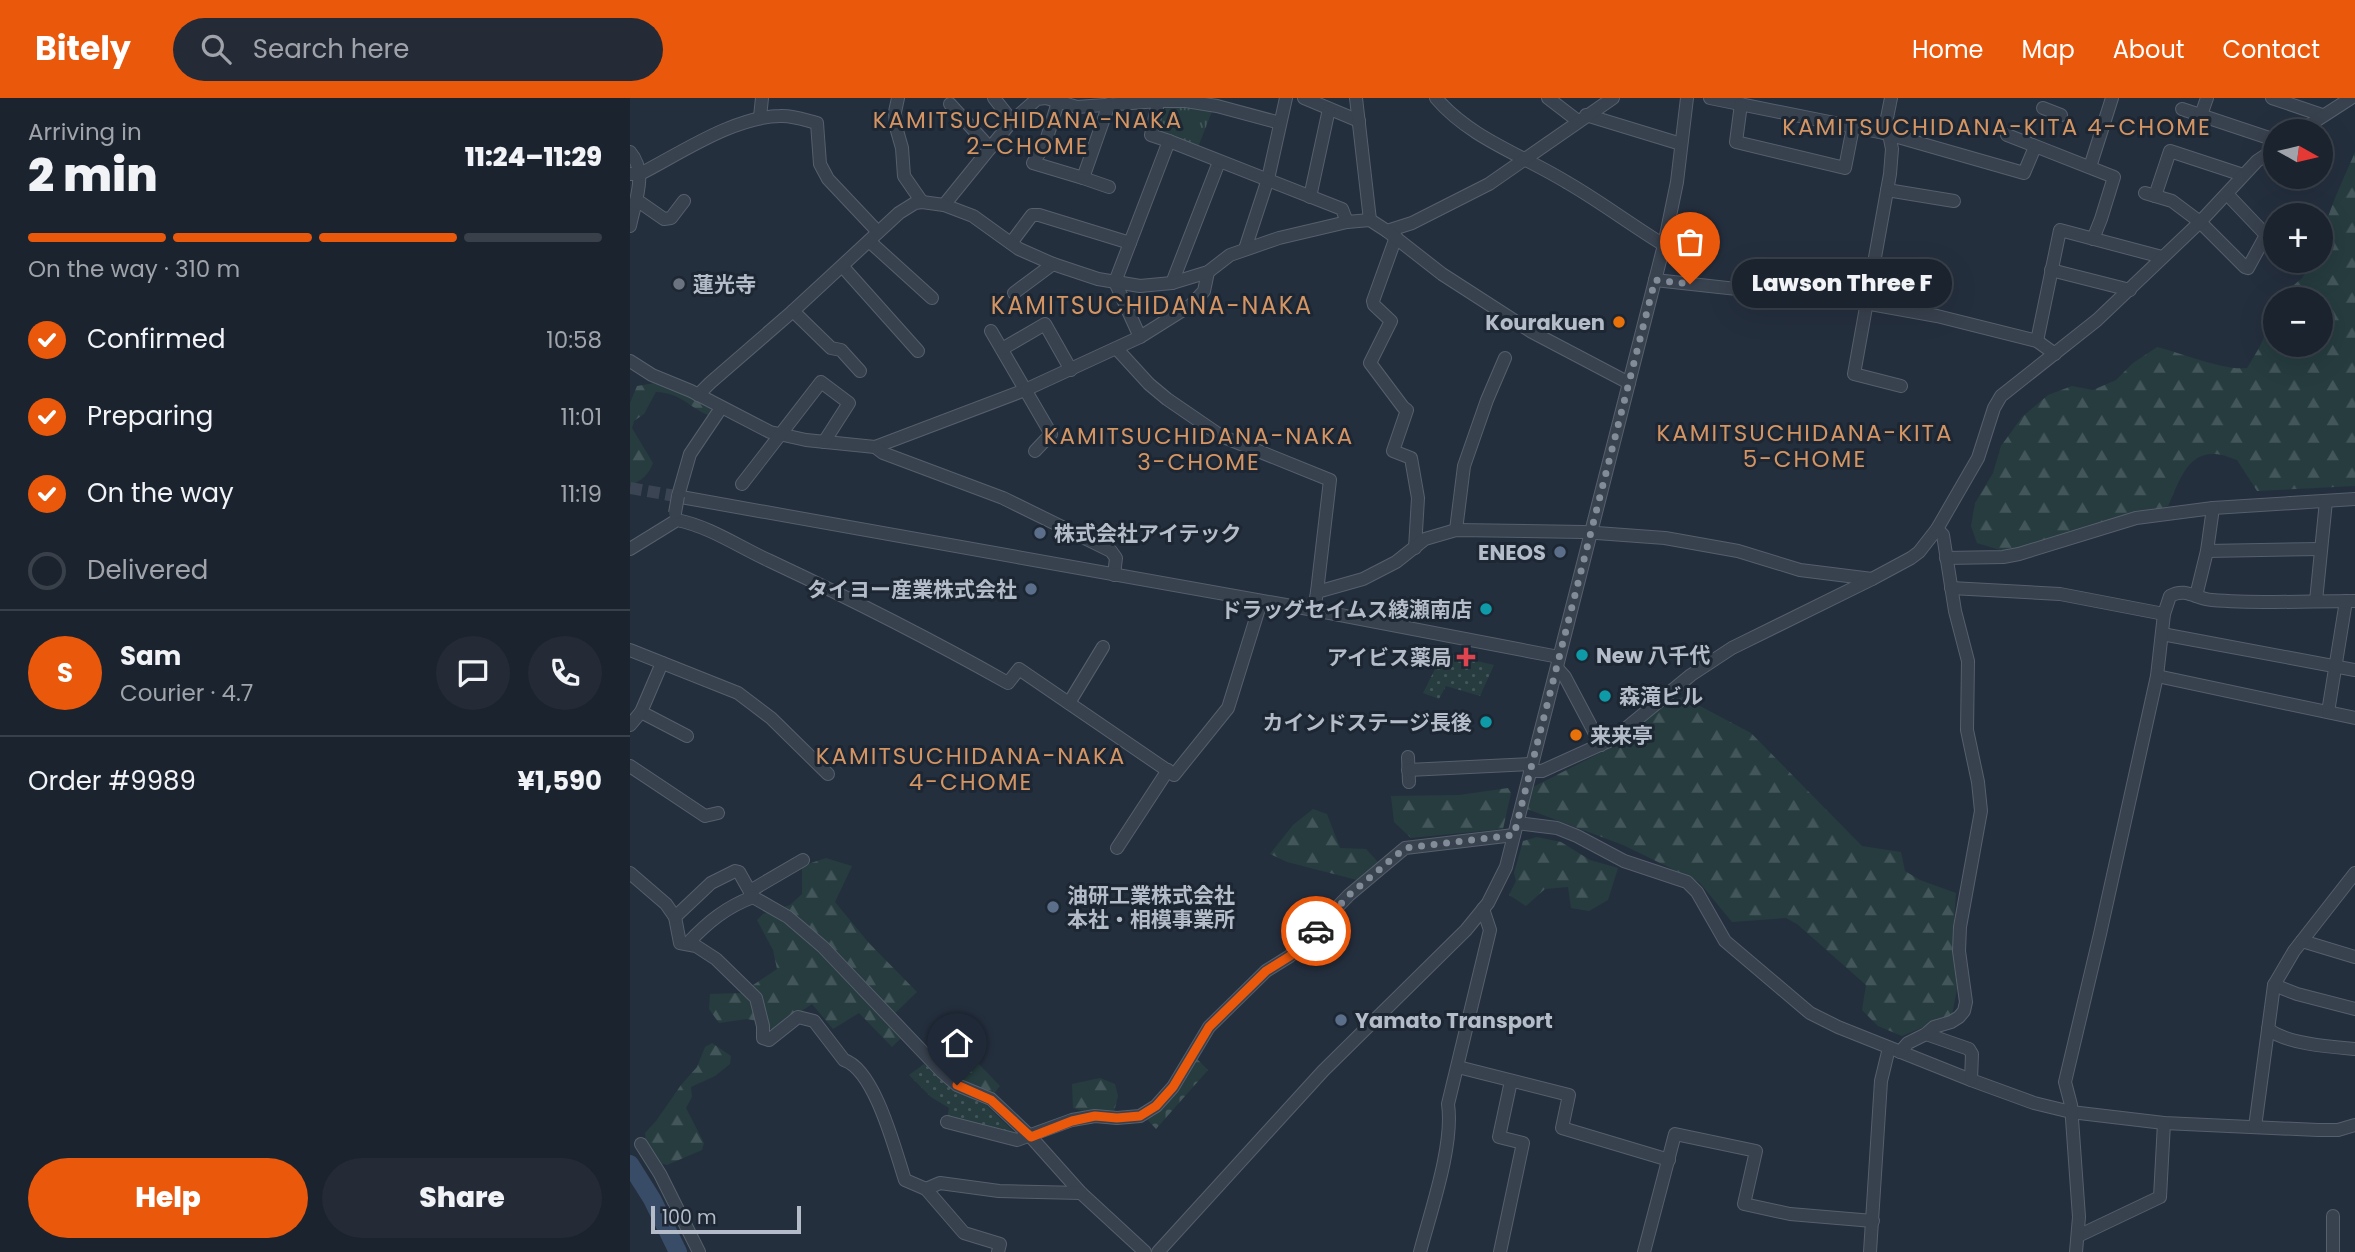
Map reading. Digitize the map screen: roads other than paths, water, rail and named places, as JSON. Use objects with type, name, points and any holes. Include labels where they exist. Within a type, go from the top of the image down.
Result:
[{"type":"street","points":[[760,117],[762,98]]},
{"type":"street","points":[[898,98],[896,127],[902,148],[904,176],[922,202]]},
{"type":"street","points":[[994,98],[1012,121]]},
{"type":"street","points":[[1245,248],[1268,179],[1286,98]]},
{"type":"street","points":[[1304,98],[1359,121]]},
{"type":"street","points":[[1356,98],[1370,220]]},
{"type":"street","points":[[1436,98],[1461,122],[1482,137],[1570,184],[1664,245]]},
{"type":"street","points":[[1548,98],[1582,118],[1681,144]]},
{"type":"street","points":[[1415,548],[1418,498],[1411,458],[1394,451],[1407,410],[1370,363],[1391,321],[1373,301],[1392,234],[1489,184],[1613,98]]},
{"type":"street","points":[[1158,1252],[1323,1071],[1466,930],[1483,909],[1506,867],[1664,245],[1676,190],[1687,98]]},
{"type":"street","points":[[1710,98],[1886,134],[2024,173],[2035,147]]},
{"type":"street","points":[[1891,98],[1886,134],[1892,149],[1887,190],[1854,374],[1901,386]]},
{"type":"street","points":[[2052,111],[2056,98]]},
{"type":"street","points":[[2090,167],[2112,98]]},
{"type":"street","points":[[2201,115],[2207,98]]},
{"type":"street","points":[[2272,98],[2322,115]]},
{"type":"street","points":[[2316,119],[2351,98]]},
{"type":"street","points":[[944,205],[1012,121],[1037,99],[1077,107],[1159,99],[1186,101],[1217,106],[1280,123]]},
{"type":"street","points":[[1159,99],[1151,135],[1342,209],[1347,222]]},
{"type":"street","points":[[1058,102],[1045,144],[1033,163],[1109,187]]},
{"type":"street","points":[[950,104],[990,148]]},
{"type":"street","points":[[1083,178],[1109,104]]},
{"type":"street","points":[[1741,104],[1735,142],[1845,168],[1853,127]]},
{"type":"street","points":[[1310,197],[1329,109]]},
{"type":"street","points":[[2182,109],[2263,136]]},
{"type":"street","points":[[635,174],[760,117],[783,115],[817,123],[820,164],[828,178],[874,237],[932,298]]},
{"type":"street","points":[[2007,135],[2114,177],[2092,239]]},
{"type":"street","points":[[1140,337],[1115,282],[1169,141]]},
{"type":"street","points":[[2227,194],[2266,235],[2248,268],[2200,222],[2172,201],[2150,194],[2170,151],[2243,175]]},
{"type":"street","points":[[630,152],[638,163],[630,226]]},
{"type":"street","points":[[1408,770],[1531,768],[1542,772],[1613,739],[1705,664],[1732,648],[1911,558],[1937,529],[1978,458],[1994,408],[2001,396],[2130,290],[2263,157]]},
{"type":"street","points":[[1172,283],[1219,162]]},
{"type":"street","points":[[1887,190],[1954,201]]},
{"type":"street","points":[[698,395],[909,206],[922,202],[944,205],[973,216],[1011,243],[1053,264],[1098,279],[1140,286],[1172,283],[1208,272],[1216,264],[1245,248],[1347,222],[1370,220],[1442,274],[1532,332],[1629,383]]},
{"type":"street","points":[[635,203],[641,203],[664,219],[683,210]]},
{"type":"street","points":[[1011,243],[1032,215],[1129,243]]},
{"type":"street","points":[[2037,341],[2060,230],[2162,257]]},
{"type":"street","points":[[1014,293],[1053,264]]},
{"type":"street","points":[[843,267],[918,351]]},
{"type":"street","points":[[2051,270],[2130,290]]},
{"type":"street","points":[[630,361],[778,434],[875,447],[1025,390],[1140,337],[1191,305],[1204,291],[1208,272]]},
{"type":"street","points":[[1655,280],[1865,303],[1937,316],[2037,341],[2055,354]]},
{"type":"street","points":[[793,311],[831,348],[841,350],[860,371]]},
{"type":"street","points":[[1002,349],[1045,324],[1071,370]]},
{"type":"street","points":[[991,331],[1051,434],[1035,451]]},
{"type":"street","points":[[1117,349],[1149,384],[1167,399],[1222,436],[1331,480],[1314,610]]},
{"type":"street","points":[[1456,530],[1464,466],[1505,358]]},
{"type":"street","points":[[742,484],[778,434],[821,382],[849,403],[824,442]]},
{"type":"street","points":[[630,549],[676,517],[683,473],[690,454],[721,408]]},
{"type":"street","points":[[875,447],[883,453],[1003,498],[1111,551],[1116,558],[1114,575]]},
{"type":"street","points":[[681,497],[1314,610],[1558,662]]},
{"type":"street","points":[[1946,558],[2003,557],[2019,554],[2136,519],[2213,508],[2355,499]]},
{"type":"street","points":[[2316,601],[2326,500]]},
{"type":"street","points":[[2196,596],[2207,551],[2213,508]]},
{"type":"street","points":[[676,517],[709,529],[748,551],[933,640],[1008,683],[1019,670],[1174,775],[1228,708],[1261,602]]},
{"type":"street","points":[[1870,1252],[1881,1081],[1895,1050],[1934,1027],[1959,1017],[1966,1002],[1959,950],[1960,927],[1981,821],[1978,782],[1968,730],[1968,661],[1951,588],[1943,536],[1937,529]]},
{"type":"street","points":[[1317,592],[1363,579],[1396,562],[1425,539],[1456,530],[1591,532],[1665,538],[1738,551],[1800,570],[1872,579]]},
{"type":"street","points":[[2207,551],[2321,549]]},
{"type":"street","points":[[1951,588],[2060,594],[2164,614]]},
{"type":"street","points":[[2076,1252],[2079,1217],[2071,1112],[2065,1082],[2101,934],[2157,676],[2164,614],[2170,596],[2185,592],[2209,600],[2350,601],[2328,712]]},
{"type":"street","points":[[2162,634],[2355,670]]},
{"type":"street","points":[[1069,703],[1103,647]]},
{"type":"street","points":[[630,650],[738,693],[771,719],[828,774]]},
{"type":"street","points":[[1558,662],[1601,745]]},
{"type":"street","points":[[630,725],[641,712],[662,663]]},
{"type":"street","points":[[2157,676],[2355,718]]},
{"type":"street","points":[[641,712],[687,736]]},
{"type":"street","points":[[630,766],[705,816],[718,813]]},
{"type":"street","points":[[1116,848],[1168,771]]},
{"type":"street","points":[[947,1122],[1017,1140],[1095,1116],[1140,1116],[1156,1106],[1173,1087],[1209,1027],[1266,971],[1290,956],[1349,895],[1405,848],[1516,829],[1558,828],[1632,865],[1687,882],[1697,892],[1725,941],[1810,1013],[1838,1027],[1971,1080],[2034,1103],[2071,1112],[2164,1123],[2318,1130],[2338,1130],[2355,1125]]},
{"type":"street","points":[[688,943],[710,920],[803,860]]},
{"type":"street","points":[[675,917],[711,883],[735,871],[740,872],[751,894],[789,917],[823,947],[957,1085],[991,1100],[1031,1137],[1081,1193],[1145,1252]]},
{"type":"street","points":[[630,873],[666,904],[675,917],[680,943],[688,943],[716,959],[757,998],[763,1026],[762,1038],[769,1040],[798,1017],[814,1021],[844,1060],[850,1062],[873,1088],[905,1180],[926,1189],[964,1233],[1000,1244],[998,1252]]},
{"type":"street","points":[[2255,1127],[2274,985],[2302,941],[2355,873]]},
{"type":"street","points":[[1420,1252],[1445,1153],[1450,1119],[1448,1104],[1490,930],[1483,909]]},
{"type":"street","points":[[2302,941],[2355,957]]},
{"type":"street","points":[[2274,985],[2355,1009]]},
{"type":"street","points":[[2268,1029],[2273,1033],[2305,1042],[2355,1049]]},
{"type":"street","points":[[1926,1034],[1969,1048],[1972,1054],[1971,1080]]},
{"type":"street","points":[[1458,1067],[1569,1095],[1562,1128],[1669,1160]]},
{"type":"street","points":[[1500,1252],[1524,1143],[1499,1137],[1511,1081]]},
{"type":"street","points":[[2078,1236],[2160,1197],[2164,1123]]},
{"type":"street","points":[[1644,1252],[1675,1134],[1756,1151],[1744,1204],[1790,1214],[1873,1221]]},
{"type":"street","points":[[640,1144],[660,1174],[699,1252]]},
{"type":"street","points":[[926,1189],[940,1183],[999,1191],[1081,1193]]},
{"type":"street","points":[[2333,1216],[2333,1252]]},
{"type":"waterway","points":[[630,1164],[652,1199],[678,1252]]},
{"type":"tunnel","points":[[630,488],[681,497]]},
{"type":"place","name":"蓮光寺","points":[[679,284]]},
{"type":"place","name":"Lawson Three F","points":[[1690,284]]},
{"type":"place","name":"Kourakuen","points":[[1619,322]]},
{"type":"place","name":"株式会社アイテック","points":[[1040,533]]},
{"type":"place","name":"ENEOS","points":[[1560,552]]},
{"type":"place","name":"タイヨー産業株式会社","points":[[1031,589]]},
{"type":"place","name":"ドラッグセイムス綾瀬南店","points":[[1486,609]]},
{"type":"place","name":"New 八千代","points":[[1582,655]]},
{"type":"place","name":"アイビス薬局","points":[[1466,657]]},
{"type":"place","name":"森滝ビル","points":[[1605,696]]},
{"type":"place","name":"カインドステージ長後","points":[[1486,722]]},
{"type":"place","name":"来来亭","points":[[1576,735]]},
{"type":"place","name":"油研工業株式会社 本社・相模事業所","points":[[1053,907]]},
{"type":"place","name":"Yamato Transport","points":[[1341,1020]]},
{"type":"district","name":"KAMITSUCHIDANA-KITA 4-CHOME","points":[[1997,127]]},
{"type":"district","name":"KAMITSUCHIDANA-NAKA 2-CHOME","points":[[1028,133]]},
{"type":"district","name":"KAMITSUCHIDANA-NAKA","points":[[1152,305]]},
{"type":"district","name":"KAMITSUCHIDANA-KITA 5-CHOME","points":[[1805,446]]},
{"type":"district","name":"KAMITSUCHIDANA-NAKA 3-CHOME","points":[[1199,449]]},
{"type":"district","name":"KAMITSUCHIDANA-NAKA 4-CHOME","points":[[971,769]]}]
